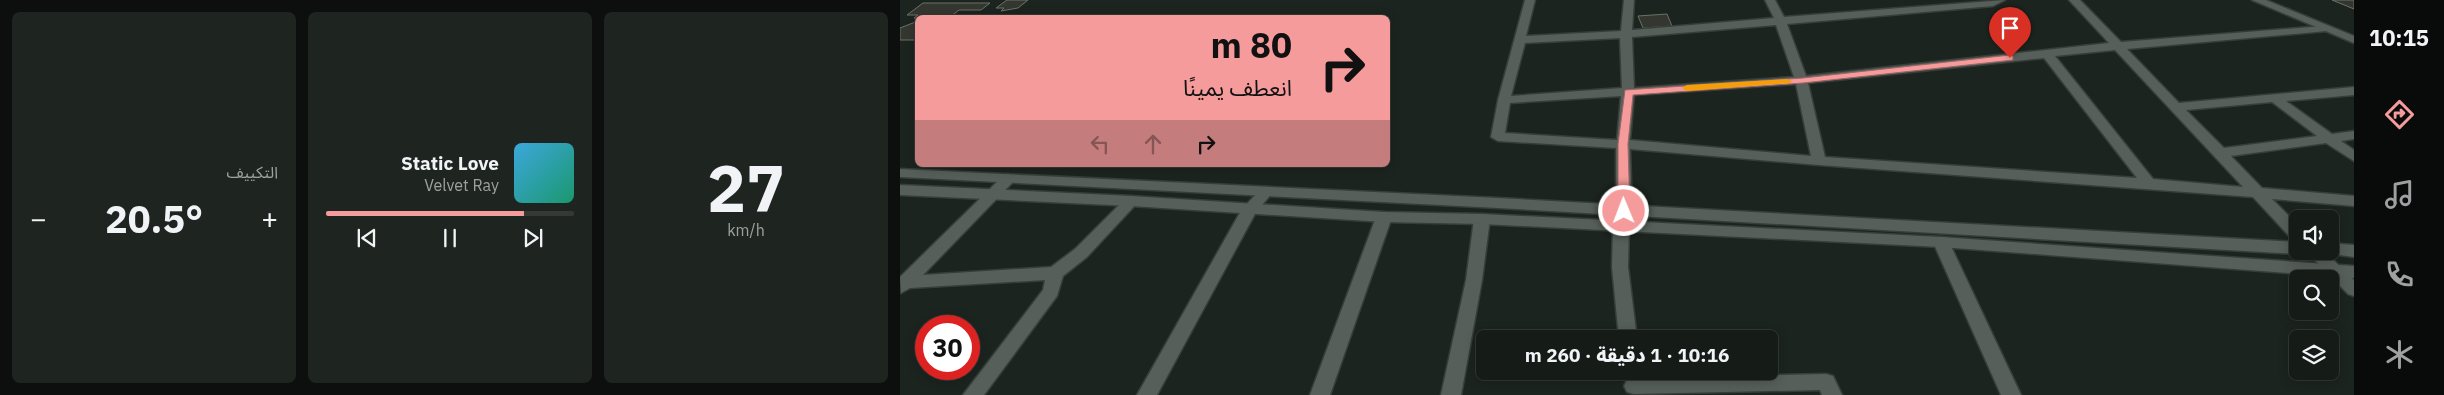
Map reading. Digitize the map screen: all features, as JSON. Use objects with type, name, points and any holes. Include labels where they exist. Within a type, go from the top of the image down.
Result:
[{"type":"street","points":[[1530,0],[1504,100],[1498,137],[1623,144],[1819,161],[2149,183],[2354,201]]},
{"type":"street","points":[[1627,330],[1620,267],[1623,219],[1623,144],[1628,92],[1626,34],[1629,0]]},
{"type":"street","points":[[1770,0],[1782,20],[1803,80],[1819,161]]},
{"type":"street","points":[[1520,40],[1626,34],[1993,3],[2000,0]]},
{"type":"street","points":[[2074,0],[2178,107],[2289,226]]},
{"type":"street","points":[[2257,0],[2323,29],[2354,40]]},
{"type":"street","points":[[1504,100],[1803,80],[2118,46],[2323,29]]},
{"type":"street","points":[[2047,54],[2149,183]]},
{"type":"street","points":[[2178,107],[2354,91]]},
{"type":"street","points":[[2274,98],[2354,158]]},
{"type":"street","points":[[2221,153],[2354,135]]},
{"type":"street","points":[[900,173],[1498,203],[1623,219],[2322,270]]},
{"type":"street","points":[[901,285],[1008,179]]},
{"type":"street","points":[[900,190],[1131,200],[1384,217],[1623,219],[2289,248]]},
{"type":"street","points":[[1147,395],[1250,209],[1266,192]]},
{"type":"street","points":[[901,285],[1055,273],[1080,253],[1131,200]]},
{"type":"street","points":[[1320,395],[1384,217]]},
{"type":"street","points":[[1451,395],[1474,280],[1482,219]]},
{"type":"street","points":[[1941,242],[2011,395]]},
{"type":"street","points":[[2339,250],[2354,251]]},
{"type":"street","points":[[2324,260],[2335,270]]},
{"type":"street","points":[[2339,271],[2354,272]]},
{"type":"street","points":[[973,395],[1051,292],[1055,273]]},
{"type":"street","points":[[2339,274],[2354,290]]},
{"type":"street","points":[[1633,384],[1826,382],[1832,395]]},
{"type":"building","points":[[1007,0],[1028,0],[1018,8],[1001,11],[1004,8],[996,8]]},
{"type":"building","points":[[2332,0],[2354,0],[2354,9]]},
{"type":"building","points":[[923,3],[990,3],[981,10],[959,10],[953,15],[907,15]]},
{"type":"building","points":[[1667,14],[1672,26],[1643,28],[1638,16]]},
{"type":"building","points":[[915,22],[915,40],[900,40],[900,28]]},
{"type":"slow traffic","points":[[1687,88],[1787,81]]},
{"type":"route","points":[[1624,211],[1623,144],[1628,92],[1803,80],[2010,58]]}]
